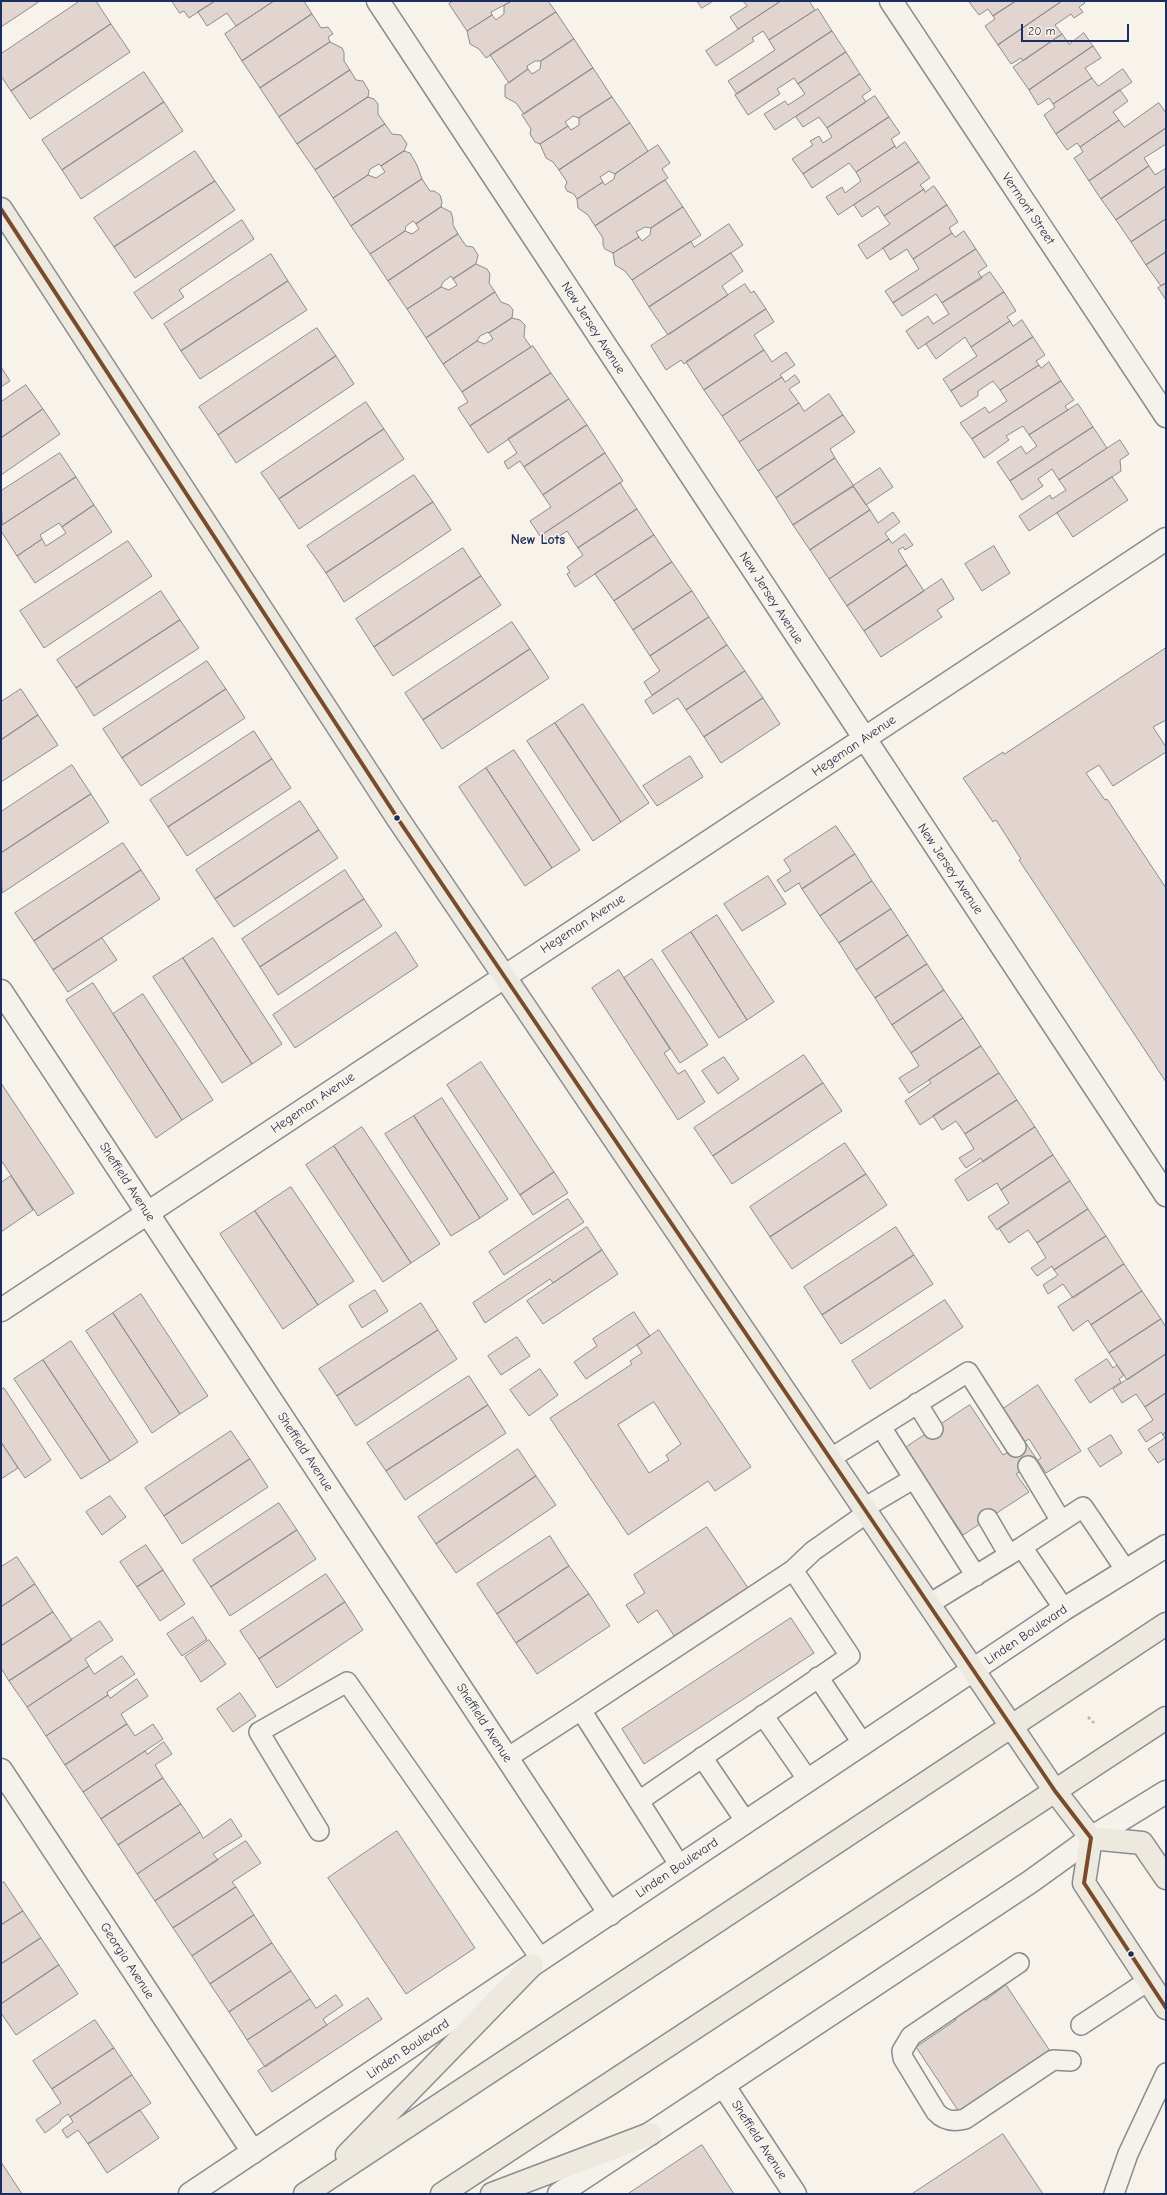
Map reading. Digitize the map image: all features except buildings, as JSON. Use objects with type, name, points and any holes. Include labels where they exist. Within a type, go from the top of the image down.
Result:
[{"type":"main road","points":[[1,209],[398,818],[1055,1791],[1091,1838],[1084,1883],[1166,2008]]},
{"type":"main road","points":[[311,2190],[1166,1624]]},
{"type":"main road","points":[[442,2194],[1166,1718]]},
{"type":"main road","points":[[1091,1838],[1142,1843],[1166,1878]]},
{"type":"main road","points":[[311,2190],[537,1962]]},
{"type":"main road","points":[[492,2194],[650,2134]]},
{"type":"street","name":"New Jersey Avenue","points":[[378,1],[1166,1195]]},
{"type":"street","name":"Vermont Street","points":[[891,1],[1166,416]]},
{"type":"street","name":"Hegeman Avenue","points":[[1,1310],[1166,539]]},
{"type":"street","name":"Sheffield Avenue","points":[[1,991],[610,1914]]},
{"type":"street","name":"Linden Boulevard","points":[[190,2194],[1064,1609],[1127,1572],[1166,1546]]},
{"type":"street","name":"Georgia Avenue","points":[[1,1770],[253,2152]]},
{"type":"street","points":[[559,2194],[1030,1882],[1091,1838],[1166,1792]]},
{"type":"street","name":"Sheffield Avenue","points":[[724,2085],[795,2194]]},
{"type":"lane","points":[[831,1458],[968,1372],[1016,1447]]},
{"type":"lane","points":[[917,1404],[933,1429]]},
{"type":"lane","points":[[881,1427],[976,1576]]},
{"type":"lane","points":[[1028,1466],[1061,1521]]},
{"type":"lane","points":[[507,1758],[793,1570],[813,1551],[866,1510],[913,1479]]},
{"type":"lane","points":[[929,1604],[976,1576],[1083,1506],[1127,1572]]},
{"type":"lane","points":[[988,1519],[1064,1609]]},
{"type":"lane","points":[[639,1800],[850,1656],[793,1570]]},
{"type":"lane","points":[[818,1677],[863,1744]]},
{"type":"lane","points":[[319,1831],[259,1732],[347,1682],[537,1962]]},
{"type":"lane","points":[[582,1710],[680,1866]]},
{"type":"lane","points":[[763,1715],[808,1780]]},
{"type":"lane","points":[[702,1757],[746,1822]]},
{"type":"lane","points":[[1019,1963],[911,2036],[902,2051],[903,2058],[936,2112],[942,2119],[955,2121],[965,2119],[1053,2060],[1071,2061]]},
{"type":"lane","points":[[1081,2025],[1148,1982]]},
{"type":"lane","points":[[1114,2194],[1128,2154],[1166,2073]]},
{"type":"path","points":[[1088,1717],[1094,1724]]},
{"type":"transit line","points":[[1,209],[398,819],[1055,1791],[1091,1838],[1084,1883],[1166,2008]]},
{"type":"district","name":"New Lots","points":[[538,540]]}]
